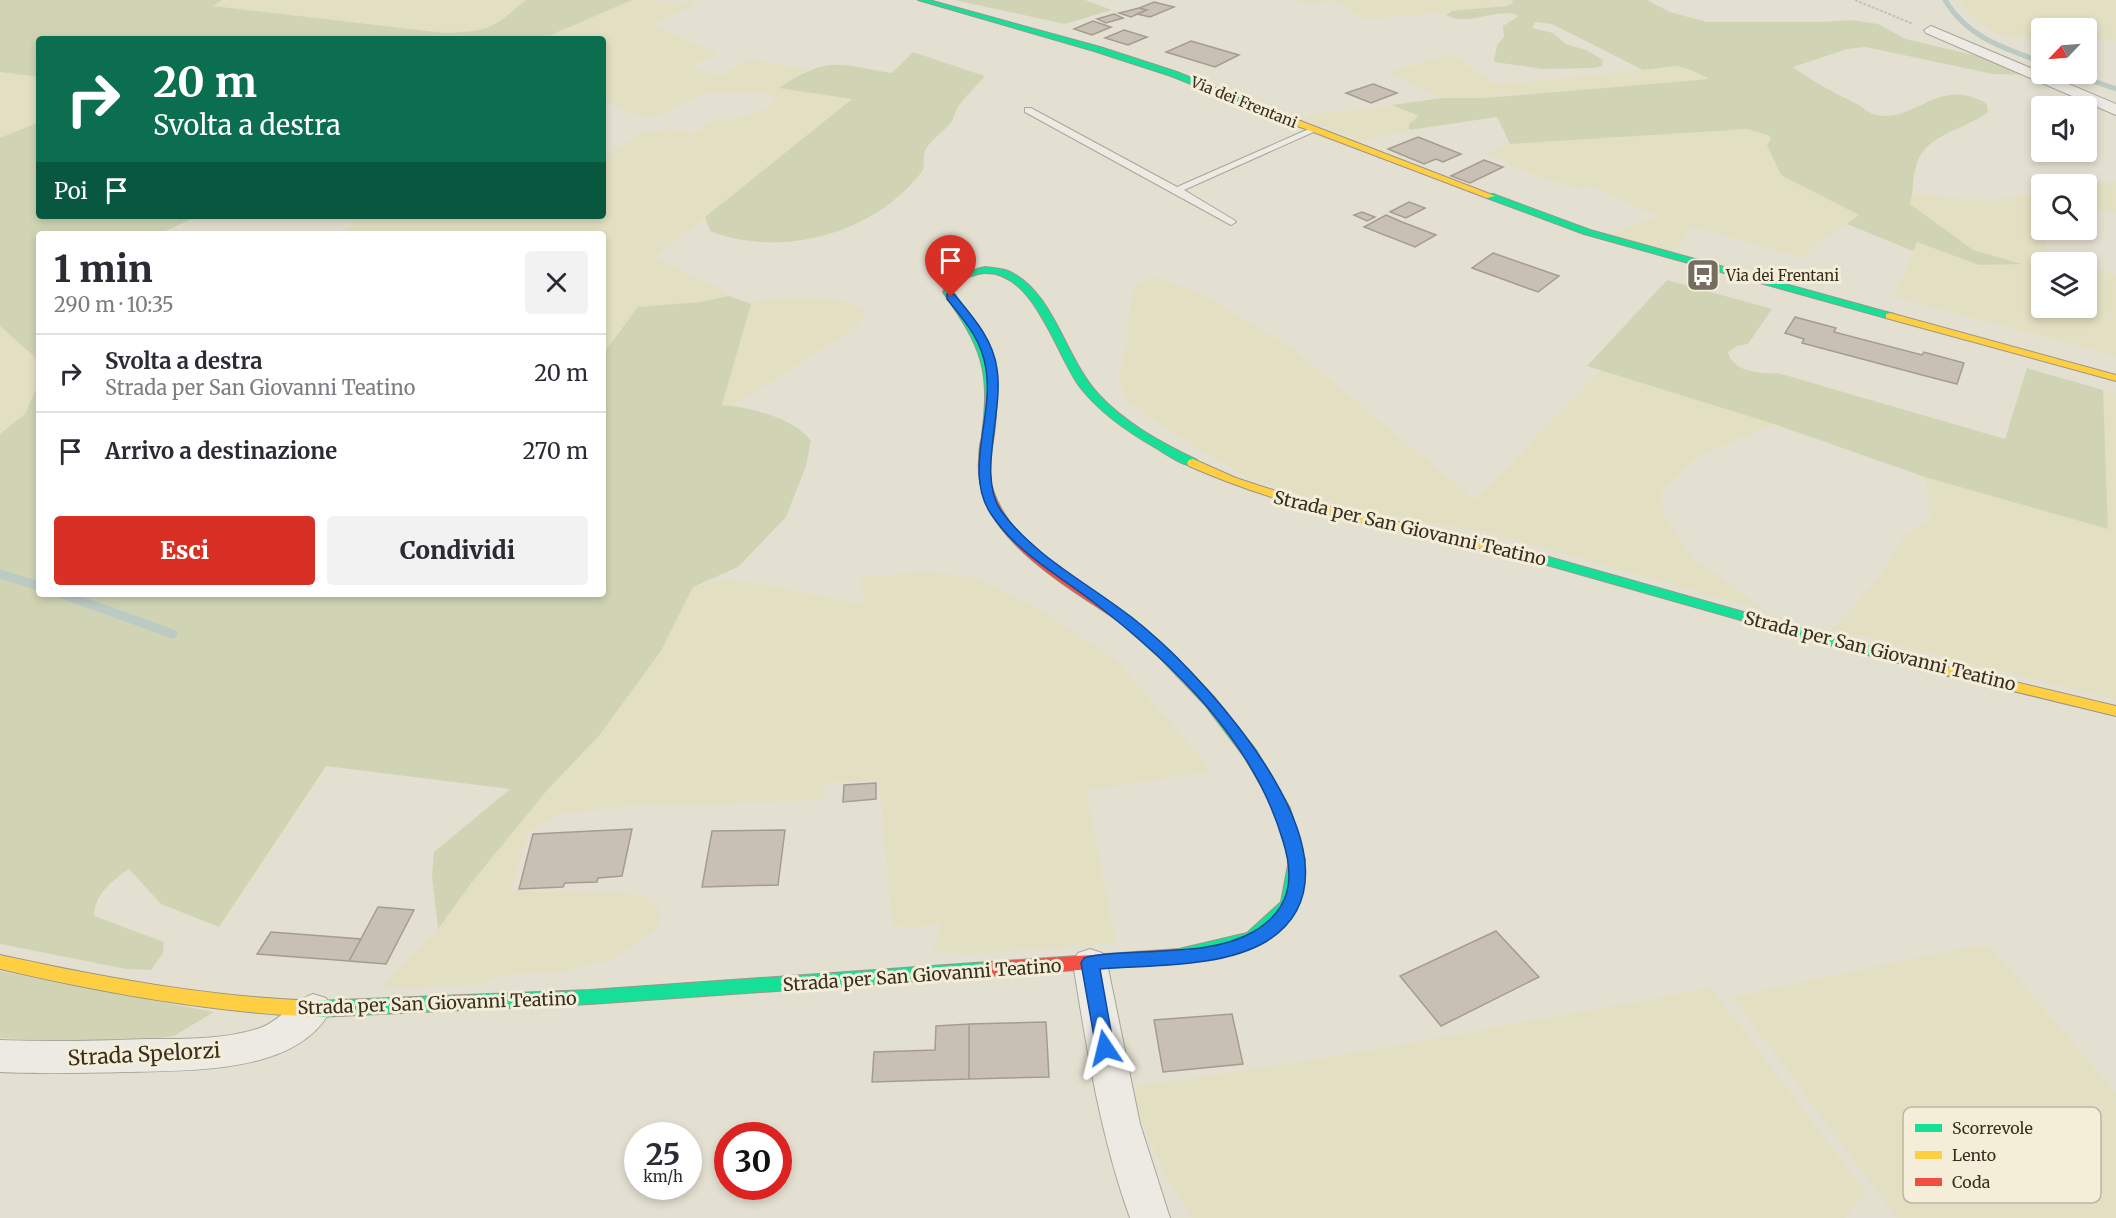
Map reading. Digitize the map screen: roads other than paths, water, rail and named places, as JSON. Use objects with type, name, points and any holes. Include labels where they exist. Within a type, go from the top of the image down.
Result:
[{"type":"street","name":"Via dei Frentani","points":[[921,0],[1131,59],[1587,232],[2116,378]]},
{"type":"street","points":[[1931,30],[2116,111]]},
{"type":"street","name":"Strada per San Giovanni Teatino","points":[[0,962],[109,986],[234,1005],[313,1009],[733,989],[1196,955],[1242,946],[1262,935],[1280,920],[1292,905],[1297,885],[1298,864],[1285,818],[1258,764],[1208,698],[1141,632],[1023,543],[997,514],[987,498],[984,482],[993,411],[992,369],[985,344],[977,330],[948,292],[953,280],[963,274],[981,271],[1006,274],[1027,286],[1045,312],[1074,372],[1100,403],[1187,461],[1262,493],[1344,516],[1539,557],[1634,581],[1818,638],[2116,711]]},
{"type":"street","points":[[1090,963],[1113,1091],[1141,1197],[1150,1218]]},
{"type":"street","name":"Strada Spelorzi","points":[[0,1056],[42,1058],[204,1054],[261,1044],[282,1035],[313,1009]]},
{"type":"lane","points":[[1028,110],[1177,190],[1231,222]]},
{"type":"lane","points":[[1177,190],[1314,130]]},
{"type":"waterway","points":[[1945,0],[1954,13],[1975,32],[2000,46],[2031,58]]},
{"type":"waterway","points":[[2097,82],[2116,89]]},
{"type":"waterway","points":[[0,574],[36,585]]},
{"type":"waterway","points":[[70,597],[173,634]]},
{"type":"place","name":"Via dei Frentani","points":[[1703,275]]}]
